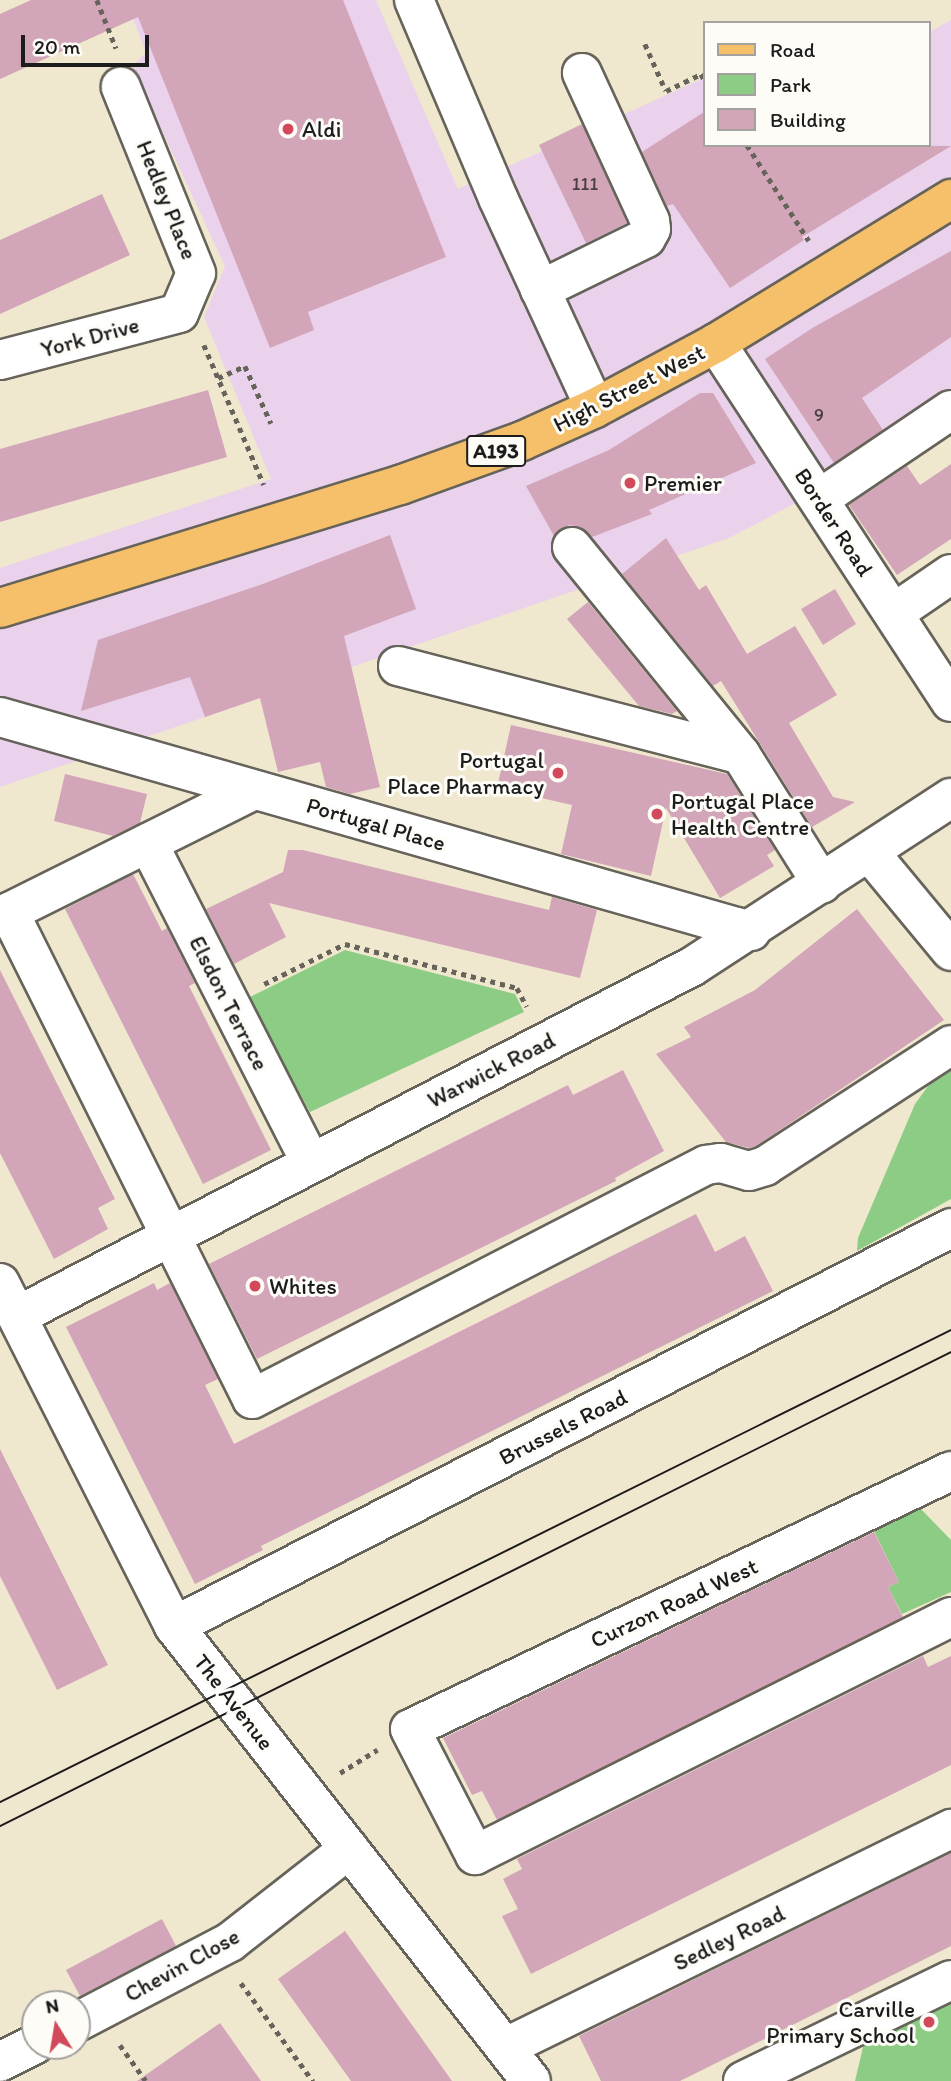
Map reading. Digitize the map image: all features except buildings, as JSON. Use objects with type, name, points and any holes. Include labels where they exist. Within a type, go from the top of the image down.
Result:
[{"type":"main road","name":"High Street West","points":[[0,608],[466,463],[595,408],[716,343],[951,200]]},
{"type":"street","points":[[414,0],[540,290],[595,408]]},
{"type":"street","points":[[540,290],[646,238],[651,229],[650,221],[582,73]]},
{"type":"street","name":"Hedley Place","points":[[121,87],[196,273],[182,306]]},
{"type":"street","name":"York Drive","points":[[0,360],[182,306]]},
{"type":"street","name":"Border Road","points":[[716,343],[951,702]]},
{"type":"street","points":[[819,499],[951,410]]},
{"type":"street","points":[[572,547],[741,755],[822,884]]},
{"type":"street","points":[[894,614],[951,574]]},
{"type":"street","points":[[398,666],[741,755]]},
{"type":"street","name":"Portugal Place","points":[[0,718],[751,931]]},
{"type":"street","points":[[254,790],[9,912],[252,1399],[706,1165],[721,1163],[749,1171],[765,1166],[951,1045]]},
{"type":"street","name":"Warwick Road","points":[[11,1321],[170,1236],[693,967],[951,798]]},
{"type":"street","name":"Elsdon Terrace","points":[[148,843],[311,1163]]},
{"type":"street","points":[[870,853],[951,951]]},
{"type":"street","name":"Brussels Road","points":[[174,1626],[951,1228]]},
{"type":"street","name":"The Avenue","points":[[11,1321],[174,1626],[531,2081]]},
{"type":"street","name":"Curzon Road West","points":[[410,1729],[946,1481]]},
{"type":"street","points":[[410,1729],[475,1855],[951,1617]]},
{"type":"street","name":"Sedley Road","points":[[506,2047],[951,1829]]},
{"type":"street","name":"Chevin Close","points":[[91,2015],[230,1942],[349,1849]]},
{"type":"street","points":[[743,2081],[951,1980]]},
{"type":"street","points":[[0,2062],[21,2051]]},
{"type":"path","points":[[645,44],[666,91],[702,76]]},
{"type":"path","points":[[748,147],[830,274]]},
{"type":"path","points":[[182,306],[218,378],[279,522]]},
{"type":"path","points":[[218,378],[246,366],[271,423]]},
{"type":"path","points":[[229,1001],[345,944],[517,988],[547,1041]]},
{"type":"path","points":[[306,1795],[410,1729]]},
{"type":"path","points":[[216,1949],[313,2081]]},
{"type":"shaded area","points":[[126,0],[376,0],[458,189],[702,79],[702,147],[930,147],[930,32],[951,20],[951,422],[729,538],[0,787],[0,568],[271,479],[204,317],[225,266],[132,66],[146,53]]},
{"type":"green space","points":[[345,950],[515,994],[524,1012],[310,1112],[248,998]]},
{"type":"green space","points":[[951,1071],[951,1199],[857,1251],[858,1238],[915,1104],[931,1082]]},
{"type":"green space","points":[[917,1505],[951,1540],[951,1592],[902,1614],[888,1587],[899,1582],[871,1525]]},
{"type":"green space","name":"Carville Primary School","points":[[951,2001],[951,2081],[855,2081],[864,2043]]},
{"type":"tram line","points":[[0,1802],[951,1330]]},
{"type":"tram line","points":[[0,1826],[951,1352]]},
{"type":"place","name":"Aldi","points":[[288,129]]},
{"type":"place","name":"Premier","points":[[630,483]]},
{"type":"place","name":"Portugal Place Pharmacy","points":[[558,773]]},
{"type":"place","name":"Portugal Place Health Centre","points":[[657,814]]},
{"type":"place","name":"Whites","points":[[255,1286]]},
{"type":"place","name":"Carville Primary School","points":[[929,2022]]}]
